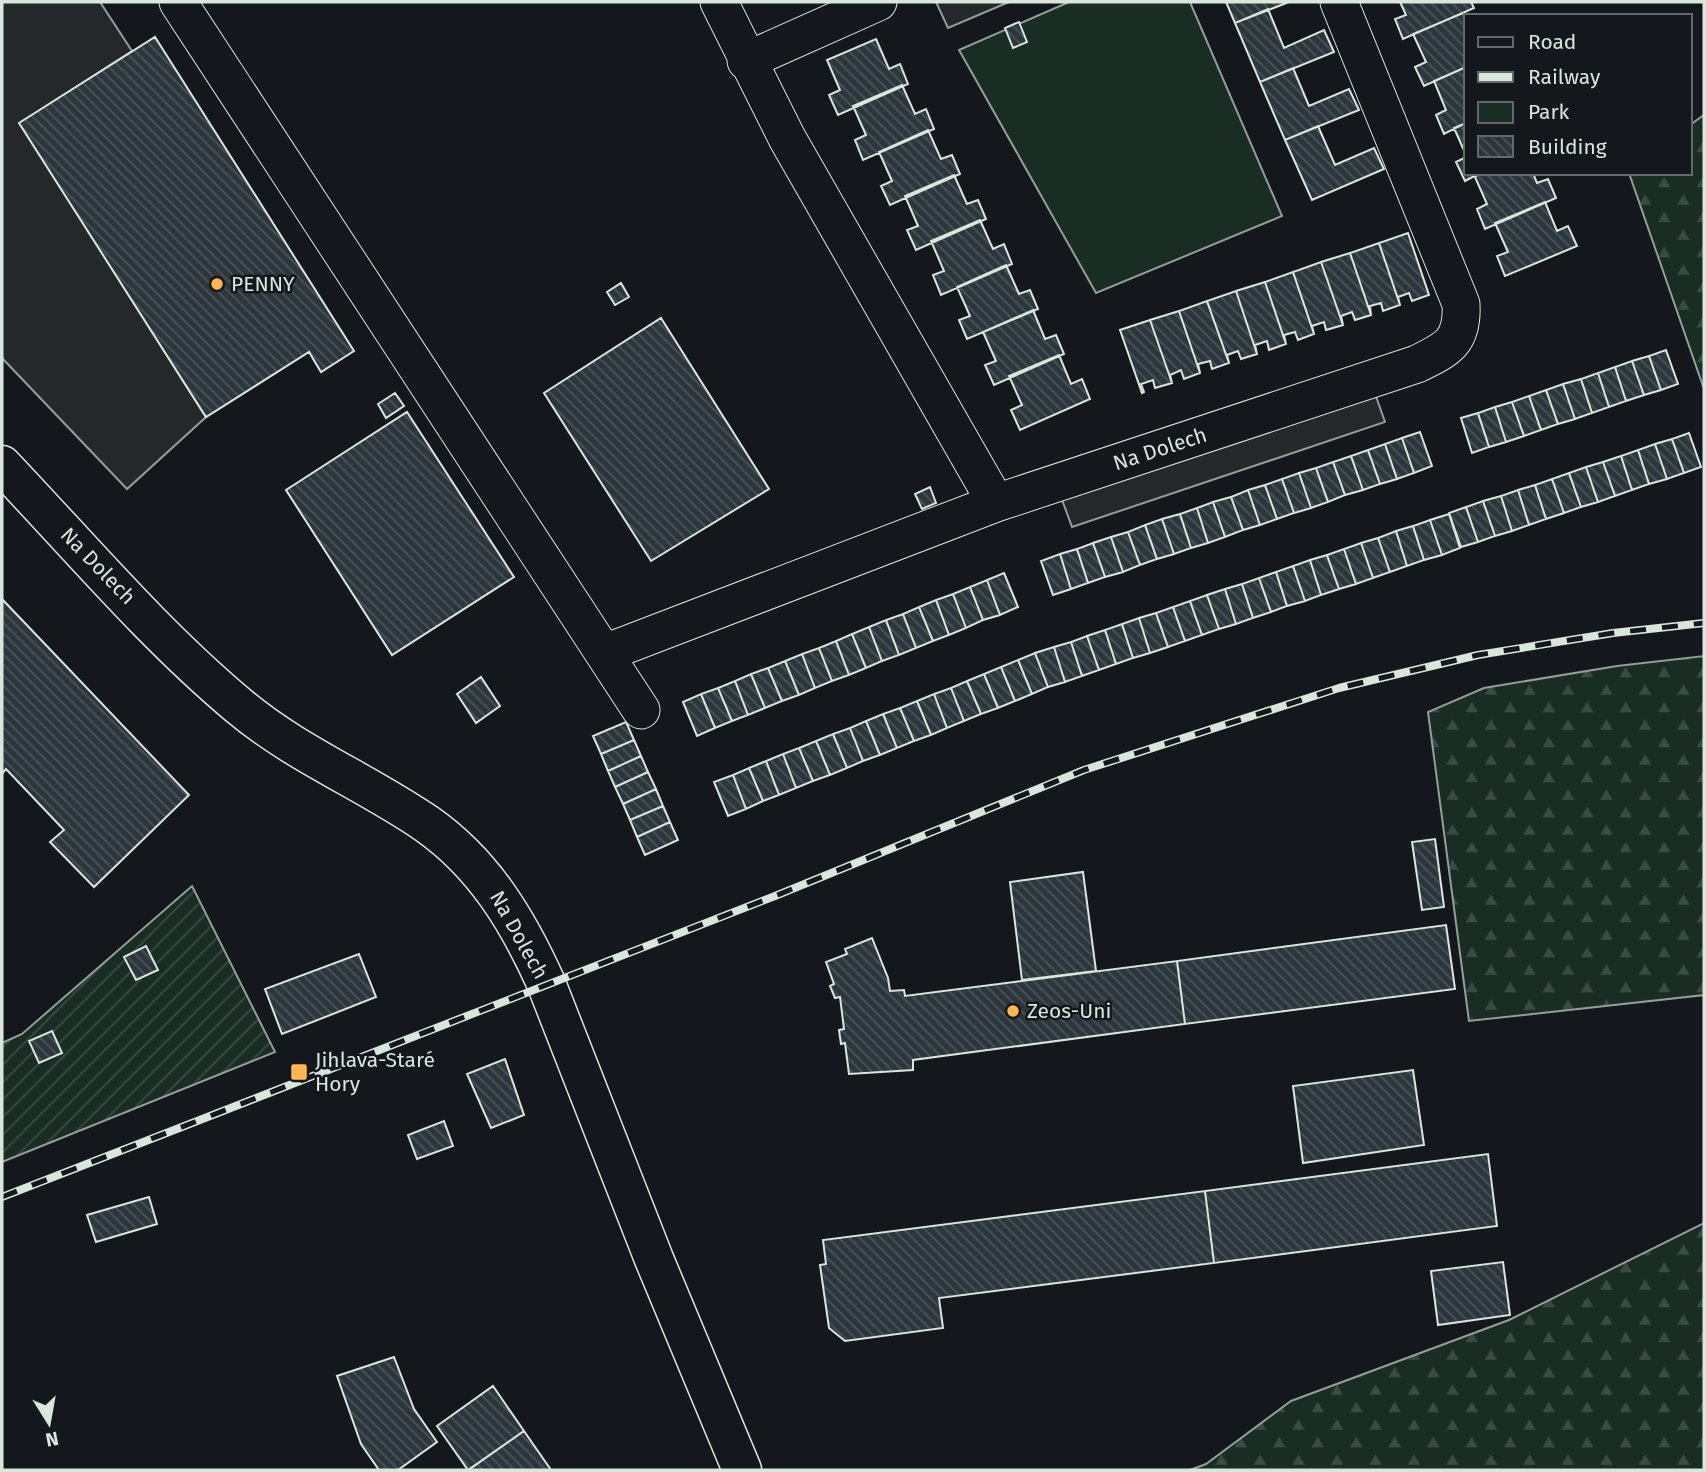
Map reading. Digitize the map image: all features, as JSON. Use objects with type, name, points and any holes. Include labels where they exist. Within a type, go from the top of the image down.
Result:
[{"type":"main road","name":"Na Dolech","points":[[2,465],[196,667],[240,708],[282,738],[428,825],[477,868],[497,892],[528,943],[546,983],[654,1259],[742,1470]]},
{"type":"street","points":[[178,2],[640,710]]},
{"type":"street","points":[[719,2],[746,61],[996,503]]},
{"type":"street","points":[[746,61],[878,2]]},
{"type":"street","name":"Na Dolech","points":[[605,653],[996,503],[1416,364],[1441,352],[1454,342],[1462,324],[1461,304],[1339,2]]},
{"type":"green space","points":[[1069,2],[1190,2],[1282,216],[1096,293],[959,50]]},
{"type":"green space","points":[[1704,115],[1704,389],[1630,175],[1692,175],[1692,124]]},
{"type":"green space","points":[[1704,656],[1704,995],[1469,1021],[1428,712],[1484,688],[1617,666]]},
{"type":"green space","points":[[192,886],[275,1052],[2,1162],[2,1043],[22,1034]]},
{"type":"green space","points":[[1704,1223],[1704,1470],[1190,1470],[1206,1464],[1291,1401],[1509,1320]]},
{"type":"shaded area","points":[[2,2],[100,2],[132,51],[20,123],[206,417],[127,489],[2,358]]},
{"type":"shaded area","points":[[936,2],[1009,2],[948,28]]},
{"type":"shaded area","points":[[1374,391],[1385,422],[1072,527],[1061,497]]},
{"type":"building","points":[[1226,2],[1289,2],[1235,23]]},
{"type":"building","points":[[1400,2],[1471,2],[1474,8],[1403,39],[1395,19],[1406,15]]},
{"type":"building","points":[[1268,9],[1284,48],[1324,30],[1334,52],[1260,82],[1235,23]]},
{"type":"building","points":[[1463,13],[1464,68],[1424,86],[1415,67],[1426,62],[1413,34]]},
{"type":"building","points":[[1019,22],[1027,42],[1013,48],[1005,28]]},
{"type":"building","name":"PENNY","points":[[155,37],[354,351],[321,372],[309,352],[206,417],[19,123]]},
{"type":"building","points":[[876,39],[889,69],[900,64],[908,84],[838,115],[829,95],[840,90],[827,60]]},
{"type":"building","points":[[1293,68],[1309,106],[1349,89],[1359,110],[1285,140],[1260,82]]},
{"type":"building","points":[[1464,68],[1464,124],[1444,134],[1436,115],[1446,110],[1434,81]]},
{"type":"building","points":[[902,85],[915,114],[926,109],[934,129],[863,160],[855,140],[866,135],[853,106]]},
{"type":"building","points":[[1464,124],[1464,150],[1454,128]]},
{"type":"building","points":[[1318,126],[1335,165],[1374,148],[1384,169],[1312,200],[1285,140]]},
{"type":"building","points":[[928,130],[941,159],[952,155],[960,174],[890,205],[881,186],[892,181],[879,152]]},
{"type":"building","points":[[1464,158],[1464,175],[1476,175],[1465,181],[1456,162]]},
{"type":"building","points":[[954,175],[967,204],[978,200],[986,219],[916,250],[907,230],[918,226],[905,196]]},
{"type":"building","points":[[1534,175],[1537,183],[1548,179],[1556,198],[1485,229],[1477,209],[1487,204],[1475,177]]},
{"type":"building","points":[[1545,202],[1557,231],[1568,226],[1577,246],[1505,276],[1497,256],[1508,252],[1495,223]]},
{"type":"building","points":[[980,220],[993,249],[1004,244],[1012,264],[941,295],[933,275],[944,271],[931,241]]},
{"type":"building","points":[[1408,233],[1429,295],[1412,301],[1409,293],[1398,297],[1400,305],[1379,243]]},
{"type":"building","points":[[1379,243],[1400,305],[1383,311],[1381,303],[1370,306],[1371,315],[1350,253]]},
{"type":"building","points":[[1350,253],[1371,315],[1355,320],[1352,312],[1341,316],[1343,325],[1321,262]]},
{"type":"building","points":[[1321,262],[1343,325],[1326,330],[1324,322],[1312,326],[1314,334],[1293,272]]},
{"type":"building","points":[[1006,265],[1019,294],[1030,290],[1038,309],[967,339],[959,320],[970,316],[957,287]]},
{"type":"building","points":[[1293,272],[1314,334],[1298,340],[1295,332],[1284,335],[1286,344],[1265,282]]},
{"type":"building","points":[[1265,282],[1286,344],[1269,350],[1267,341],[1255,345],[1257,354],[1236,291]]},
{"type":"building","points":[[621,283],[629,297],[615,305],[607,292]]},
{"type":"building","points":[[1236,291],[1257,354],[1241,359],[1238,351],[1227,355],[1229,363],[1207,301]]},
{"type":"building","points":[[1207,301],[1229,363],[1212,369],[1210,361],[1198,364],[1200,373],[1179,311]]},
{"type":"building","points":[[1033,310],[1045,339],[1056,335],[1064,354],[994,385],[985,365],[996,361],[983,332]]},
{"type":"building","points":[[1179,311],[1200,373],[1184,379],[1181,370],[1170,375],[1172,383],[1150,320]]},
{"type":"building","points":[[661,318],[769,489],[651,561],[544,393]]},
{"type":"building","points":[[1150,320],[1172,383],[1155,388],[1153,380],[1141,384],[1142,393],[1120,330]]},
{"type":"building","points":[[1666,350],[1678,384],[1661,390],[1649,356]]},
{"type":"building","points":[[1059,355],[1071,384],[1082,379],[1090,399],[1020,430],[1011,410],[1022,405],[1009,376]]},
{"type":"building","points":[[1649,356],[1661,390],[1644,395],[1632,361]]},
{"type":"building","points":[[1632,361],[1644,395],[1626,401],[1615,367]]},
{"type":"building","points":[[1615,367],[1626,401],[1609,407],[1598,373]]},
{"type":"building","points":[[1598,373],[1609,407],[1592,413],[1581,379]]},
{"type":"building","points":[[1581,379],[1592,413],[1575,419],[1563,384]]},
{"type":"building","points":[[1563,384],[1575,419],[1558,424],[1546,390]]},
{"type":"building","points":[[1546,390],[1558,424],[1541,430],[1529,396]]},
{"type":"building","points":[[395,393],[404,406],[386,418],[378,404]]},
{"type":"building","points":[[1529,396],[1541,430],[1524,436],[1512,402]]},
{"type":"building","points":[[1512,402],[1524,436],[1506,442],[1495,407]]},
{"type":"building","points":[[1495,407],[1506,442],[1489,447],[1478,413]]},
{"type":"building","points":[[407,412],[514,577],[392,655],[286,490]]},
{"type":"building","points":[[1478,413],[1489,447],[1472,453],[1461,418]]},
{"type":"building","points":[[1420,432],[1432,466],[1414,473],[1402,438]]},
{"type":"building","points":[[1689,433],[1701,467],[1684,473],[1672,439]]},
{"type":"building","points":[[1402,438],[1414,473],[1397,479],[1385,444]]},
{"type":"building","points":[[1672,439],[1684,473],[1667,479],[1655,444]]},
{"type":"building","points":[[1385,444],[1397,479],[1380,484],[1368,450]]},
{"type":"building","points":[[1655,444],[1667,479],[1649,484],[1638,450]]},
{"type":"building","points":[[1368,450],[1380,484],[1363,490],[1351,456]]},
{"type":"building","points":[[1638,450],[1649,484],[1632,490],[1621,456]]},
{"type":"building","points":[[1351,456],[1363,490],[1345,495],[1333,462]]},
{"type":"building","points":[[1621,456],[1632,490],[1615,496],[1603,462]]},
{"type":"building","points":[[1333,462],[1345,495],[1328,502],[1316,468]]},
{"type":"building","points":[[1603,462],[1615,496],[1598,502],[1586,467]]},
{"type":"building","points":[[1586,467],[1598,502],[1581,507],[1569,473]]},
{"type":"building","points":[[1316,468],[1328,502],[1311,508],[1299,473]]},
{"type":"building","points":[[1299,473],[1311,508],[1294,513],[1282,479]]},
{"type":"building","points":[[1569,473],[1581,507],[1564,513],[1552,479]]},
{"type":"building","points":[[1282,479],[1294,513],[1277,519],[1265,485]]},
{"type":"building","points":[[1552,479],[1564,513],[1546,519],[1535,485]]},
{"type":"building","points":[[1265,485],[1277,519],[1260,525],[1248,490]]},
{"type":"building","points":[[1535,485],[1546,519],[1529,525],[1518,490]]},
{"type":"building","points":[[930,487],[936,503],[922,509],[915,494]]},
{"type":"building","points":[[1248,490],[1260,525],[1243,530],[1231,497]]},
{"type":"building","points":[[1518,490],[1529,525],[1512,531],[1501,496]]},
{"type":"building","points":[[1501,496],[1512,531],[1495,536],[1483,501]]},
{"type":"building","points":[[1231,497],[1243,530],[1225,537],[1213,502]]},
{"type":"building","points":[[1483,501],[1495,536],[1478,542],[1466,507]]},
{"type":"building","points":[[1213,502],[1225,537],[1208,543],[1197,508]]},
{"type":"building","points":[[1466,507],[1478,542],[1461,547],[1449,513]]},
{"type":"building","points":[[1197,508],[1208,543],[1191,548],[1180,514]]},
{"type":"building","points":[[1180,514],[1191,548],[1174,554],[1162,519]]},
{"type":"building","points":[[1449,514],[1460,548],[1442,555],[1430,520]]},
{"type":"building","points":[[1162,519],[1174,554],[1157,559],[1145,525]]},
{"type":"building","points":[[1430,520],[1442,555],[1424,560],[1413,526]]},
{"type":"building","points":[[1145,525],[1157,559],[1140,565],[1128,532]]},
{"type":"building","points":[[1413,526],[1424,560],[1407,566],[1396,531]]},
{"type":"building","points":[[1396,531],[1407,566],[1390,572],[1378,538]]},
{"type":"building","points":[[1128,532],[1140,565],[1123,572],[1111,537]]},
{"type":"building","points":[[1111,537],[1123,572],[1105,577],[1093,543]]},
{"type":"building","points":[[1378,538],[1390,572],[1373,578],[1361,543]]},
{"type":"building","points":[[1093,543],[1105,577],[1088,583],[1077,549]]},
{"type":"building","points":[[1361,543],[1373,578],[1356,584],[1344,549]]},
{"type":"building","points":[[1077,549],[1088,583],[1071,589],[1060,554]]},
{"type":"building","points":[[1344,549],[1356,584],[1339,589],[1327,555]]},
{"type":"building","points":[[1060,554],[1071,589],[1053,595],[1041,561]]},
{"type":"building","points":[[1327,555],[1339,589],[1321,595],[1310,560]]},
{"type":"building","points":[[1310,560],[1321,595],[1305,601],[1293,566]]},
{"type":"building","points":[[1293,566],[1305,601],[1287,606],[1276,572]]},
{"type":"building","points":[[1276,572],[1287,606],[1271,612],[1259,578]]},
{"type":"building","points":[[1004,573],[1018,607],[1000,615],[987,580]]},
{"type":"building","points":[[1259,578],[1271,612],[1253,618],[1242,584]]},
{"type":"building","points":[[987,580],[1000,615],[983,620],[970,587]]},
{"type":"building","points":[[1242,584],[1253,618],[1236,624],[1225,589]]},
{"type":"building","points":[[970,587],[983,620],[966,628],[953,594]]},
{"type":"building","points":[[1225,589],[1236,624],[1219,629],[1207,595]]},
{"type":"building","points":[[953,594],[966,628],[949,635],[936,600]]},
{"type":"building","points":[[1207,595],[1219,629],[1202,635],[1190,601]]},
{"type":"building","points":[[2,599],[189,795],[94,887],[50,842],[64,830],[6,769],[2,774]]},
{"type":"building","points":[[936,600],[949,635],[933,641],[919,607]]},
{"type":"building","points":[[1190,601],[1202,635],[1185,641],[1173,607]]},
{"type":"building","points":[[919,607],[933,641],[916,648],[903,614]]},
{"type":"building","points":[[1173,607],[1185,641],[1168,647],[1156,613]]},
{"type":"building","points":[[1156,613],[1168,647],[1150,653],[1139,618]]},
{"type":"building","points":[[903,614],[916,648],[899,655],[886,620]]},
{"type":"building","points":[[1139,618],[1150,653],[1133,658],[1122,624]]},
{"type":"building","points":[[886,620],[899,655],[882,661],[869,627]]},
{"type":"building","points":[[1122,624],[1133,658],[1116,664],[1105,630]]},
{"type":"building","points":[[869,627],[882,661],[866,668],[852,634]]},
{"type":"building","points":[[1105,630],[1116,664],[1099,670],[1087,636]]},
{"type":"building","points":[[852,634],[866,668],[849,675],[836,641]]},
{"type":"building","points":[[1087,636],[1099,670],[1082,676],[1071,642]]},
{"type":"building","points":[[836,641],[849,675],[832,681],[819,648]]},
{"type":"building","points":[[1071,642],[1082,676],[1065,682],[1054,647]]},
{"type":"building","points":[[1054,647],[1065,682],[1048,687],[1035,653]]},
{"type":"building","points":[[819,648],[832,681],[815,688],[802,654]]},
{"type":"building","points":[[1035,653],[1048,687],[1032,694],[1018,660]]},
{"type":"building","points":[[802,654],[815,688],[799,695],[785,661]]},
{"type":"building","points":[[1018,660],[1032,694],[1015,701],[1001,667]]},
{"type":"building","points":[[785,661],[799,695],[782,701],[768,668]]},
{"type":"building","points":[[1001,667],[1015,701],[998,708],[984,674]]},
{"type":"building","points":[[768,668],[782,701],[765,708],[751,674]]},
{"type":"building","points":[[751,674],[765,708],[748,715],[735,681]]},
{"type":"building","points":[[984,674],[998,708],[981,714],[967,681]]},
{"type":"building","points":[[481,677],[500,706],[476,723],[457,694]]},
{"type":"building","points":[[735,681],[748,715],[732,721],[718,688]]},
{"type":"building","points":[[967,681],[981,714],[964,721],[951,688]]},
{"type":"building","points":[[718,688],[732,721],[715,728],[701,694]]},
{"type":"building","points":[[951,688],[964,721],[947,728],[934,694]]},
{"type":"building","points":[[701,694],[715,728],[697,736],[683,702]]},
{"type":"building","points":[[934,694],[947,728],[931,735],[917,701]]},
{"type":"building","points":[[917,701],[931,735],[914,741],[900,708]]},
{"type":"building","points":[[900,708],[914,741],[897,748],[883,714]]},
{"type":"building","points":[[883,714],[897,748],[880,755],[866,721]]},
{"type":"building","points":[[866,721],[880,755],[863,761],[850,728]]},
{"type":"building","points":[[626,722],[634,740],[601,754],[593,736]]},
{"type":"building","points":[[850,728],[863,761],[847,768],[833,734]]},
{"type":"building","points":[[833,734],[847,768],[830,775],[816,741]]},
{"type":"building","points":[[634,740],[641,756],[608,771],[601,754]]},
{"type":"building","points":[[816,741],[830,775],[813,781],[799,748]]},
{"type":"building","points":[[799,748],[813,781],[796,788],[783,754]]},
{"type":"building","points":[[783,754],[796,788],[779,795],[766,761]]},
{"type":"building","points":[[641,756],[648,772],[615,787],[608,771]]},
{"type":"building","points":[[766,761],[779,795],[763,801],[749,768]]},
{"type":"building","points":[[749,768],[763,801],[746,809],[733,775]]},
{"type":"building","points":[[648,772],[656,789],[623,804],[615,787]]},
{"type":"building","points":[[733,775],[746,809],[728,816],[714,782]]},
{"type":"building","points":[[656,789],[663,806],[630,820],[623,804]]},
{"type":"building","points":[[663,806],[670,822],[637,837],[630,820]]},
{"type":"building","points":[[670,822],[678,840],[645,855],[637,837]]},
{"type":"building","points":[[1435,839],[1444,907],[1422,910],[1412,842]]},
{"type":"building","points":[[1083,872],[1096,971],[1022,980],[1010,882]]},
{"type":"building","points":[[1446,925],[1455,989],[1185,1024],[1177,961]]},
{"type":"building","name":"Zeos-Uni","points":[[872,938],[888,978],[890,991],[904,990],[905,996],[1177,961],[1185,1024],[913,1060],[913,1070],[849,1074],[845,1043],[841,1044],[839,1030],[844,1029],[840,997],[835,998],[830,986],[834,984],[826,962],[847,954],[845,949]]},
{"type":"building","points":[[146,946],[158,970],[136,980],[124,957]]},
{"type":"building","points":[[359,954],[376,997],[282,1034],[265,989]]},
{"type":"building","points":[[52,1031],[62,1053],[39,1063],[29,1041]]},
{"type":"building","points":[[505,1059],[524,1115],[491,1128],[467,1074]]},
{"type":"building","points":[[1413,1070],[1424,1145],[1303,1163],[1293,1086]]},
{"type":"building","points":[[444,1121],[453,1146],[417,1159],[408,1135]]},
{"type":"building","points":[[1488,1154],[1497,1226],[1214,1263],[1205,1191]]},
{"type":"building","points":[[1205,1191],[1214,1263],[939,1298],[943,1328],[845,1341],[829,1328],[820,1265],[826,1264],[823,1240]]},
{"type":"building","points":[[149,1197],[157,1224],[96,1242],[87,1215]]},
{"type":"building","points":[[1503,1262],[1510,1315],[1438,1325],[1431,1271]]},
{"type":"building","points":[[394,1357],[414,1409],[437,1442],[398,1470],[379,1470],[361,1444],[337,1376]]},
{"type":"building","points":[[493,1386],[524,1431],[468,1470],[437,1426]]},
{"type":"building","points":[[524,1431],[551,1470],[470,1469]]},
{"type":"railway","points":[[2,1197],[775,896],[1084,770],[1339,688],[1478,655],[1613,633],[1704,623]]},
{"type":"place","name":"PENNY","points":[[217,284]]},
{"type":"place","name":"Zeos-Uni","points":[[1013,1011]]},
{"type":"place","name":"Jihlava-Staré Hory","points":[[299,1072]]}]
